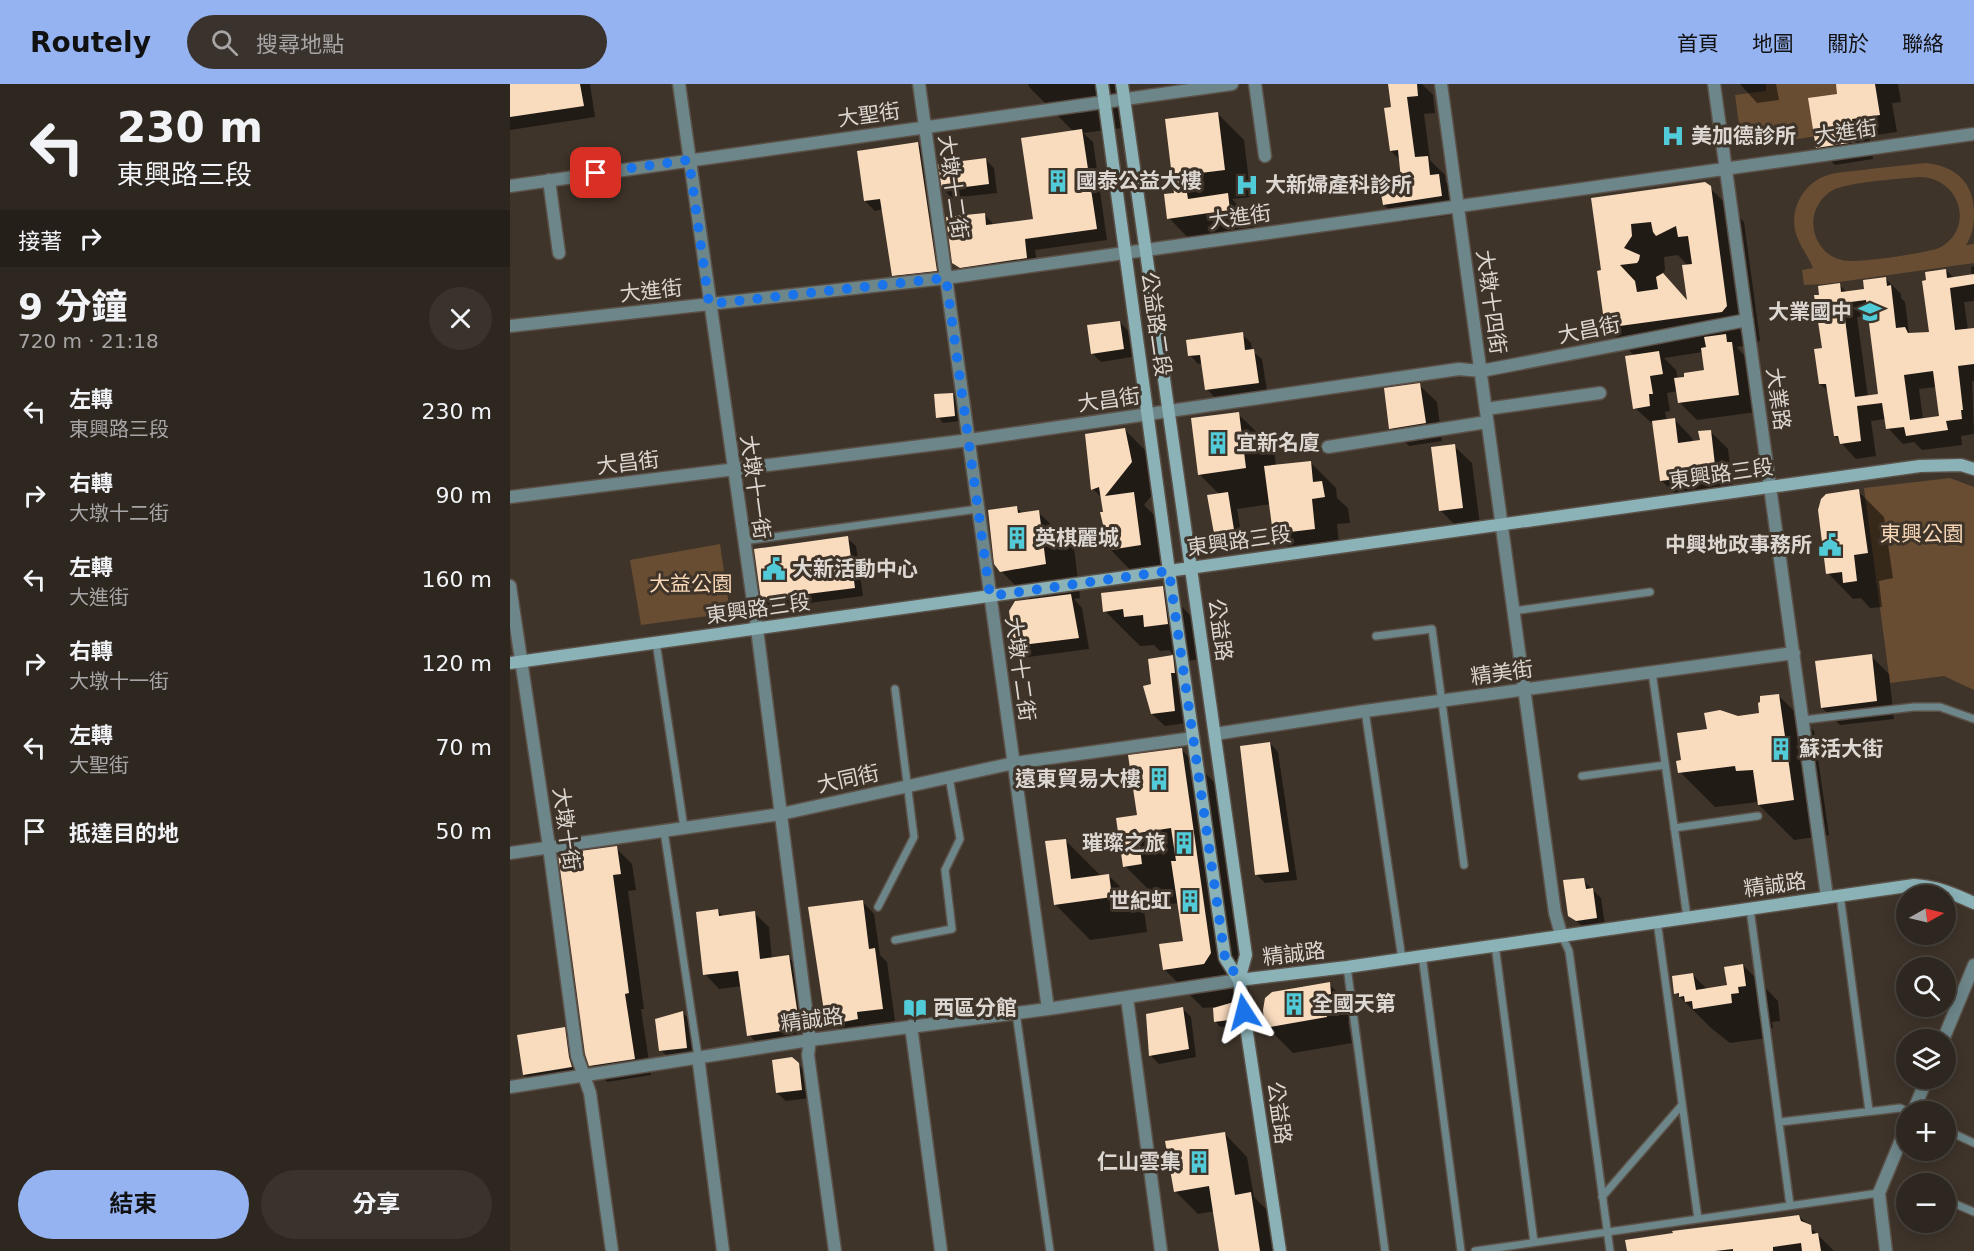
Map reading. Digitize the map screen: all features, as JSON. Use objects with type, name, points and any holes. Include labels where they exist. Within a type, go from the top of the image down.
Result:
[{"type":"street","name":"大墩十一街","points":[[679,84],[732,469],[757,628],[810,1040],[808,1055],[834,1251]]},
{"type":"street","name":"大墩十二街","points":[[919,84],[1048,1009]]},
{"type":"street","name":"公益路二段","points":[[1102,84],[1169,571]]},
{"type":"street","name":"公益路二段","points":[[1122,84],[1191,568]]},
{"type":"street","name":"大聖街","points":[[510,186],[1232,84]]},
{"type":"street","points":[[1255,84],[1265,156]]},
{"type":"street","name":"大墩十四街","points":[[1441,84],[1523,690],[1555,913],[1561,934]]},
{"type":"street","name":"大業路","points":[[1714,84],[1827,897]]},
{"type":"street","name":"大進街","points":[[510,326],[946,278],[1974,134]]},
{"type":"street","points":[[549,180],[559,253]]},
{"type":"street","name":"大昌街","points":[[510,497],[969,440],[1459,369],[1481,371],[1747,320]]},
{"type":"street","points":[[1486,409],[1600,393]]},
{"type":"street","points":[[1328,447],[1487,422]]},
{"type":"street","name":"東興路三段","points":[[515,662],[1920,466],[1960,465],[1974,469]]},
{"type":"street","name":"公益路","points":[[1191,568],[1246,955],[1239,980]]},
{"type":"street","name":"公益路","points":[[1169,571],[1225,958],[1239,980],[1280,1251]]},
{"type":"street","name":"大墩十街","points":[[510,586],[515,662],[549,847],[577,1056],[590,1093],[612,1251]]},
{"type":"street","name":"精美街","points":[[1215,734],[1365,711],[1794,653]]},
{"type":"street","points":[[1193,738],[1215,734]]},
{"type":"street","name":"大同街","points":[[510,853],[781,814],[1014,763],[1193,738]]},
{"type":"street","name":"精誠路","points":[[510,1087],[584,1077],[698,1056],[1347,967],[1840,895],[1922,885],[1943,889],[1974,903]]},
{"type":"street","points":[[1948,1029],[1974,965]]},
{"type":"street","points":[[1127,998],[1161,1251]]},
{"type":"street","points":[[911,1026],[941,1251]]},
{"type":"street","points":[[698,1056],[723,1251]]},
{"type":"street","points":[[1886,1251],[1879,1193],[1896,1152]]},
{"type":"lane","points":[[743,542],[978,509]]},
{"type":"lane","points":[[1513,611],[1650,592]]},
{"type":"lane","points":[[1376,636],[1432,629],[1464,865]]},
{"type":"lane","points":[[656,642],[684,828]]},
{"type":"lane","points":[[1652,672],[1687,917]]},
{"type":"lane","points":[[878,907],[914,837],[895,689]]},
{"type":"lane","points":[[1803,720],[1914,707],[1940,707],[1974,719]]},
{"type":"lane","points":[[1365,711],[1402,959]]},
{"type":"lane","points":[[1582,776],[1665,765]]},
{"type":"lane","points":[[895,940],[952,929],[945,870],[960,838],[949,777]]},
{"type":"lane","points":[[1674,828],[1758,816]]},
{"type":"lane","points":[[664,831],[698,1056]]},
{"type":"lane","points":[[1840,895],[1869,1111]]},
{"type":"lane","points":[[1750,909],[1790,1205]]},
{"type":"lane","points":[[1657,921],[1698,1219]]},
{"type":"lane","points":[[1561,934],[1569,951],[1610,1251]]},
{"type":"lane","points":[[1495,945],[1534,1242]]},
{"type":"lane","points":[[1422,955],[1461,1251]]},
{"type":"lane","points":[[1347,967],[1385,1251]]},
{"type":"lane","points":[[1016,1013],[1050,1251]]},
{"type":"lane","points":[[1602,1197],[1681,1106]]},
{"type":"lane","points":[[1780,1122],[1896,1108]]},
{"type":"lane","points":[[1956,1135],[1974,1143]]},
{"type":"lane","points":[[1475,1251],[1879,1193]]},
{"type":"lane","points":[[1956,1204],[1974,1212]]},
{"type":"green space","points":[[1766,84],[1846,84],[1817,136],[1742,147],[1735,95],[1766,91]]},
{"type":"green space","points":[[1926,163],[1954,172],[1971,193],[1974,213],[1973,229],[1966,245],[1974,244],[1974,263],[1804,285],[1802,270],[1813,268],[1798,240],[1794,221],[1798,203],[1808,187],[1823,177],[1837,173]],"holes":[[[1931,178],[1942,183],[1950,191],[1959,210],[1956,232],[1948,242],[1940,247],[1900,256],[1849,261],[1830,255],[1818,242],[1814,230],[1814,215],[1821,200],[1833,190],[1874,181]]]},
{"type":"green space","name":"東興公園","points":[[1950,478],[1974,487],[1974,690],[1944,676],[1890,683],[1864,488]]},
{"type":"green space","name":"大益公園","points":[[720,544],[730,613],[641,625],[630,560]]},
{"type":"building","points":[[510,84],[580,84],[584,106],[510,117]]},
{"type":"building","points":[[1388,84],[1417,84],[1418,96],[1407,97],[1415,157],[1428,156],[1430,175],[1439,174],[1442,196],[1383,205],[1379,183],[1401,179],[1398,150],[1390,151],[1384,108],[1391,107]]},
{"type":"building","points":[[1836,84],[1875,84],[1880,115],[1852,119],[1856,142],[1816,148],[1808,98],[1837,94]]},
{"type":"building","points":[[1218,112],[1225,170],[1184,175],[1188,199],[1228,193],[1230,210],[1167,219],[1164,194],[1174,193],[1165,119]]},
{"type":"building","name":"國泰公益大樓","points":[[1082,129],[1097,229],[1025,239],[1027,258],[960,268],[952,263],[946,217],[985,213],[986,225],[1033,219],[1021,138]]},
{"type":"building","points":[[918,142],[937,271],[892,276],[880,199],[864,201],[857,151]]},
{"type":"building","points":[[986,158],[989,184],[942,190],[938,164]]},
{"type":"building","points":[[1705,182],[1711,186],[1727,306],[1722,312],[1605,328],[1597,271],[1601,270],[1591,198]],"holes":[[[1651,222],[1656,236],[1676,226],[1678,237],[1688,236],[1692,264],[1682,265],[1687,300],[1663,273],[1656,277],[1658,289],[1637,292],[1635,281],[1620,265],[1637,263],[1639,260],[1640,255],[1624,248],[1632,236],[1631,224]]]},
{"type":"building","points":[[1946,269],[1947,278],[1974,274],[1974,284],[1950,288],[1955,330],[1974,328],[1974,364],[1958,366],[1962,419],[1946,421],[1948,430],[1906,436],[1904,427],[1886,429],[1882,403],[1857,406],[1861,441],[1840,444],[1838,436],[1834,436],[1826,384],[1819,384],[1814,349],[1822,348],[1814,295],[1819,295],[1818,286],[1840,283],[1841,292],[1864,289],[1863,280],[1886,277],[1887,286],[1891,285],[1896,328],[1905,327],[1908,333],[1929,332],[1922,281],[1926,280],[1925,272]],"holes":[[[1866,300],[1878,394],[1855,397],[1843,303]],[[1933,371],[1939,416],[1910,420],[1904,375]]]},
{"type":"building","points":[[1120,321],[1124,349],[1091,354],[1087,325]]},
{"type":"building","points":[[1243,332],[1245,350],[1254,349],[1259,383],[1205,390],[1200,355],[1188,356],[1186,340]]},
{"type":"building","points":[[1726,334],[1727,342],[1732,342],[1739,395],[1678,403],[1674,378],[1684,377],[1684,373],[1704,370],[1701,348],[1706,347],[1704,337]]},
{"type":"building","points":[[1659,351],[1663,374],[1650,376],[1653,394],[1649,394],[1650,406],[1633,409],[1625,356]]},
{"type":"building","points":[[1420,383],[1426,423],[1389,429],[1384,388]]},
{"type":"building","points":[[953,393],[955,416],[936,418],[934,394]]},
{"type":"building","name":"宜新名廈","points":[[1239,412],[1246,468],[1198,475],[1191,418]]},
{"type":"building","points":[[1675,418],[1678,443],[1700,440],[1698,431],[1711,430],[1716,474],[1660,481],[1652,421]]},
{"type":"building","points":[[1125,428],[1132,462],[1105,496],[1134,492],[1141,545],[1109,550],[1100,512],[1103,512],[1099,487],[1091,490],[1085,434]]},
{"type":"building","points":[[1455,444],[1463,508],[1439,511],[1431,447]]},
{"type":"building","points":[[1311,461],[1313,482],[1322,481],[1325,497],[1312,499],[1315,529],[1273,534],[1264,466]]},
{"type":"building","points":[[1859,489],[1868,553],[1854,555],[1857,581],[1843,583],[1842,572],[1826,574],[1818,510],[1821,499],[1826,494]]},
{"type":"building","points":[[1228,492],[1235,536],[1215,539],[1207,495]]},
{"type":"building","name":"英棋麗城","points":[[1017,506],[1018,513],[1039,510],[1046,564],[1000,572],[994,564],[988,510]]},
{"type":"building","points":[[848,536],[855,588],[761,600],[754,549]]},
{"type":"building","points":[[1163,586],[1168,624],[1144,627],[1143,615],[1124,617],[1123,609],[1103,612],[1101,593]]},
{"type":"building","points":[[1071,594],[1079,638],[1014,646],[1009,611],[1015,601]]},
{"type":"building","points":[[1872,654],[1877,701],[1821,708],[1815,661]]},
{"type":"building","points":[[1173,655],[1175,673],[1171,673],[1175,711],[1151,714],[1143,686],[1151,684],[1148,659]]},
{"type":"building","name":"蘇活大街","points":[[1779,694],[1794,800],[1758,805],[1753,770],[1736,771],[1735,766],[1678,773],[1676,761],[1681,760],[1677,733],[1707,729],[1704,713],[1720,710],[1738,716],[1759,713],[1760,696]]},
{"type":"building","points":[[1270,742],[1289,872],[1255,875],[1240,746]]},
{"type":"building","points":[[1182,748],[1211,953],[1204,964],[1163,970],[1159,944],[1183,941],[1171,861],[1176,861],[1171,828],[1138,833],[1142,864],[1123,867],[1116,818],[1137,815],[1128,755]]},
{"type":"building","name":"璀璨之旅","points":[[1066,839],[1071,879],[1109,874],[1112,897],[1054,905],[1045,841]]},
{"type":"building","points":[[617,846],[621,874],[613,875],[629,993],[625,994],[635,1059],[589,1066],[585,1054],[558,854]]},
{"type":"building","points":[[1584,878],[1586,889],[1593,888],[1597,918],[1576,921],[1568,916],[1563,880]]},
{"type":"building","points":[[863,900],[869,949],[875,948],[883,1009],[857,1012],[858,1019],[833,1024],[825,1018],[808,907]]},
{"type":"building","points":[[718,909],[719,916],[755,911],[760,959],[789,955],[798,1016],[788,1030],[747,1036],[738,971],[703,975],[696,912]]},
{"type":"building","points":[[1743,964],[1746,986],[1738,987],[1739,993],[1731,994],[1732,1003],[1693,1009],[1692,1001],[1685,1002],[1684,996],[1679,997],[1679,993],[1674,994],[1672,976],[1693,973],[1696,990],[1727,985],[1724,967]]},
{"type":"building","name":"全國天第","points":[[1330,982],[1331,994],[1323,996],[1327,1017],[1265,1028],[1263,1010],[1265,998],[1272,992]]},
{"type":"building","points":[[1234,1002],[1237,1019],[1214,1022],[1213,1008]]},
{"type":"building","points":[[1183,1007],[1189,1049],[1149,1056],[1146,1014]]},
{"type":"building","points":[[683,1011],[687,1048],[659,1051],[655,1019]]},
{"type":"building","points":[[565,1027],[572,1067],[523,1075],[517,1035]]},
{"type":"building","points":[[792,1057],[799,1063],[802,1090],[776,1093],[772,1060]]},
{"type":"building","points":[[1225,1132],[1235,1195],[1251,1192],[1260,1251],[1219,1251],[1209,1186],[1174,1192],[1165,1141]]},
{"type":"building","points":[[1799,1215],[1801,1221],[1811,1225],[1812,1234],[1818,1233],[1821,1251],[1802,1251],[1801,1243],[1773,1247],[1773,1251],[1733,1251],[1733,1249],[1627,1251],[1625,1240],[1673,1233],[1672,1231]]},
{"type":"place","name":"美加德診所","points":[[1673,136]]},
{"type":"place","name":"國泰公益大樓","points":[[1058,181]]},
{"type":"place","name":"大新婦產科診所","points":[[1247,185]]},
{"type":"place","name":"大業國中","points":[[1870,312]]},
{"type":"place","name":"宜新名廈","points":[[1218,443]]},
{"type":"place","name":"英棋麗城","points":[[1017,538]]},
{"type":"place","name":"中興地政事務所","points":[[1830,545]]},
{"type":"place","name":"大新活動中心","points":[[774,569]]},
{"type":"place","name":"蘇活大街","points":[[1781,749]]},
{"type":"place","name":"遠東貿易大樓","points":[[1159,779]]},
{"type":"place","name":"璀璨之旅","points":[[1184,843]]},
{"type":"place","name":"世紀虹","points":[[1190,901]]},
{"type":"place","name":"全國天第","points":[[1294,1004]]},
{"type":"place","name":"西區分館","points":[[915,1008]]},
{"type":"place","name":"仁山雲集","points":[[1199,1162]]},
{"type":"route","points":[[596,173],[689,160],[709,304],[946,278],[990,596],[1169,571],[1225,958],[1239,980],[1244,1012]]}]
